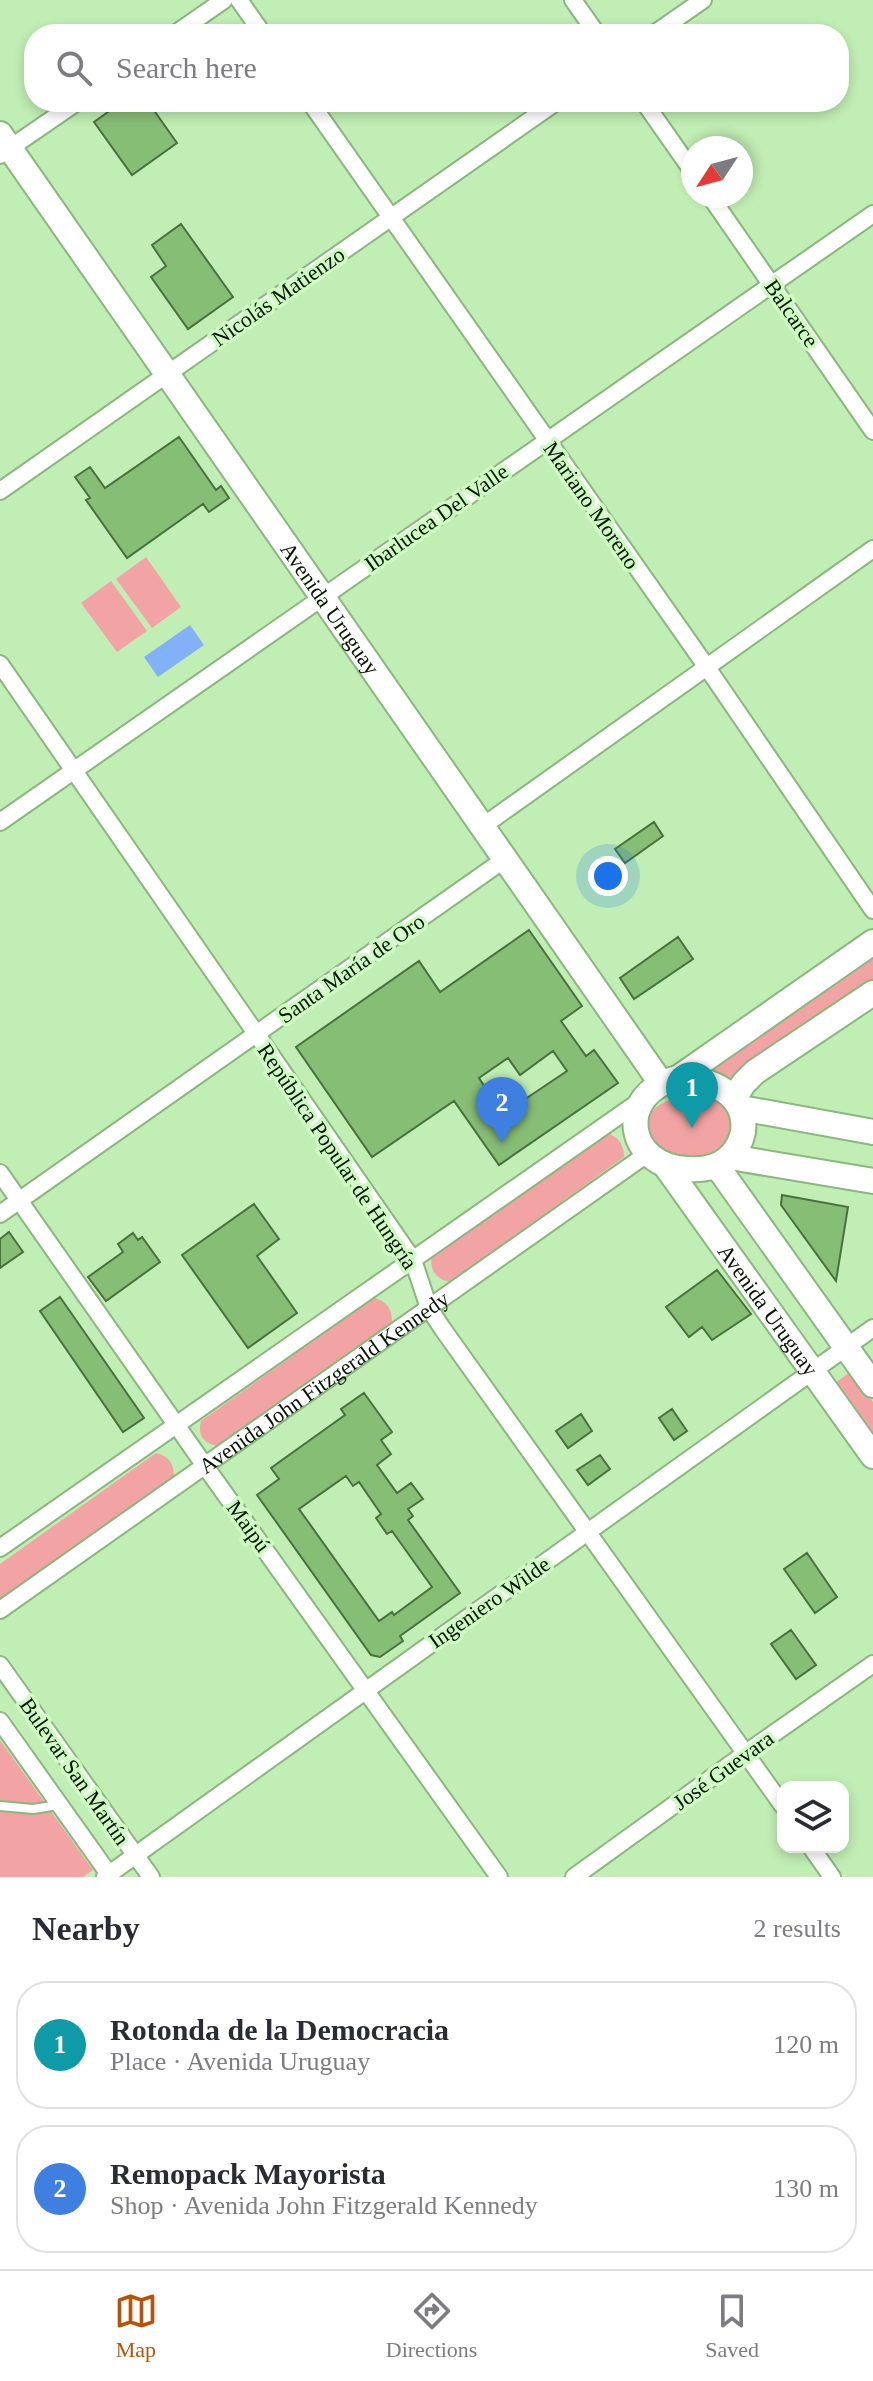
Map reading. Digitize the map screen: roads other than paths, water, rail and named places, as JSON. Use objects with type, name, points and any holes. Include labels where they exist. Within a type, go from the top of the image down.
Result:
[{"type":"street","points":[[189,24],[224,0]]},
{"type":"street","points":[[239,0],[256,24]]},
{"type":"street","points":[[573,0],[590,24]]},
{"type":"street","points":[[668,24],[703,0]]},
{"type":"street","points":[[3,146],[60,112]]},
{"type":"street","name":"Mariano Moreno","points":[[317,112],[706,666],[873,910]]},
{"type":"street","name":"Nicolás Matienzo","points":[[0,491],[541,112]]},
{"type":"street","points":[[651,112],[681,155]]},
{"type":"street","name":"Avenida Uruguay","points":[[3,146],[168,374],[505,859],[670,1081]]},
{"type":"street","name":"Balcarce","points":[[718,208],[873,431]]},
{"type":"street","name":"Ibarlucea Del Valle","points":[[0,822],[873,214]]},
{"type":"street","points":[[483,826],[873,549]]},
{"type":"street","name":"República Popular de Hungría","points":[[0,664],[413,1260],[429,1308],[777,1797]]},
{"type":"street","name":"Santa María de Oro","points":[[0,1214],[505,859]]},
{"type":"street","points":[[873,942],[670,1081],[649,1091],[636,1114],[635,1126],[639,1143],[656,1160],[696,1169],[724,1161],[873,1181]]},
{"type":"street","points":[[724,1161],[742,1136],[744,1122],[738,1103],[744,1083],[755,1072],[873,993]]},
{"type":"street","points":[[670,1081],[694,1078],[716,1084],[738,1103],[873,1132]]},
{"type":"street","points":[[0,1548],[642,1100]]},
{"type":"street","name":"Avenida Uruguay","points":[[656,1160],[873,1456]]},
{"type":"street","name":"Avenida John Fitzgerald Kennedy","points":[[0,1610],[429,1308],[656,1160]]},
{"type":"street","name":"Avenida Uruguay","points":[[724,1161],[873,1385]]},
{"type":"street","name":"Maipú","points":[[0,1173],[499,1877]]},
{"type":"street","name":"Ingeniero Wilde","points":[[108,1876],[873,1328]]},
{"type":"street","name":"José Guevara","points":[[574,1877],[873,1664]]},
{"type":"street","name":"Bulevar San Martín","points":[[0,1665],[151,1877]]},
{"type":"street","name":"Bulevar San Martín","points":[[0,1721],[108,1876]]},
{"type":"street","points":[[815,1853],[832,1877]]},
{"type":"lane","points":[[0,1806],[33,1809],[59,1805]]},
{"type":"water","points":[[190,625],[204,645],[158,677],[144,657]]},
{"type":"place","name":"Rotonda de la Democracia","points":[[692,1128]]},
{"type":"place","name":"Remopack Mayorista","points":[[502,1143]]}]
